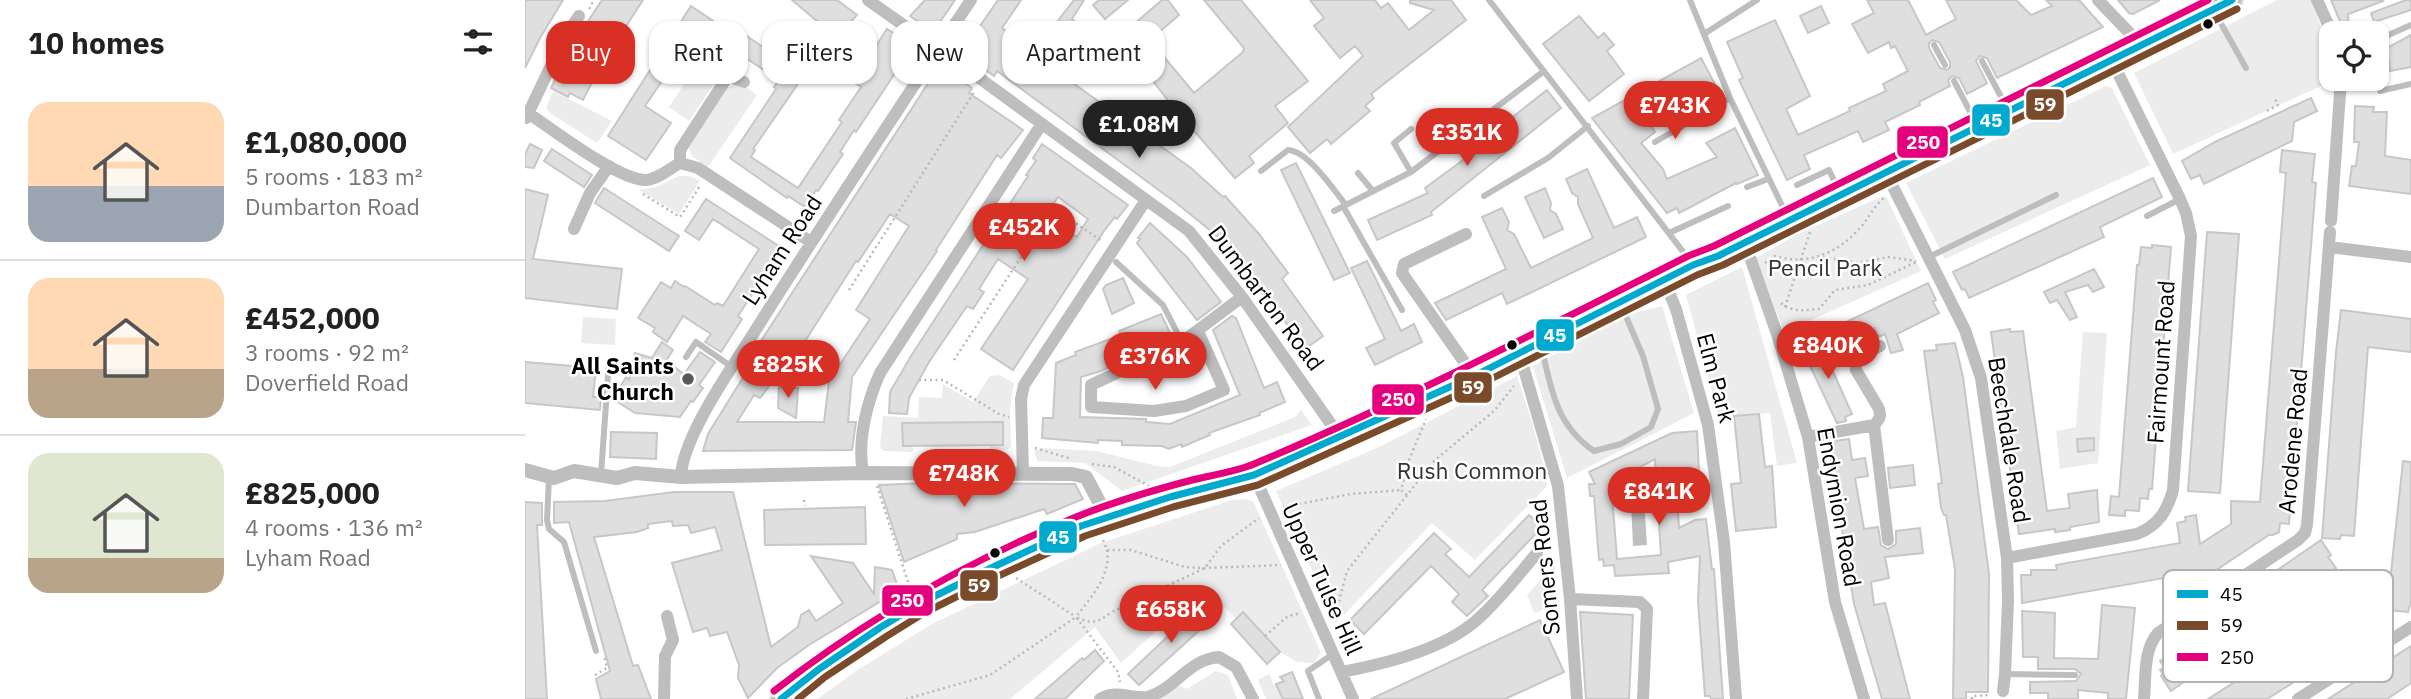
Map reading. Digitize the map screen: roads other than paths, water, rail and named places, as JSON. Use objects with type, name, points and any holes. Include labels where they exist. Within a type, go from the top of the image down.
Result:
[{"type":"highway","points":[[781,699],[819,669],[919,604],[1075,528],[1254,475],[1341,437],[1474,376],[1693,265],[1718,256],[1841,195],[1890,180],[1979,127],[2232,0]]},
{"type":"street","name":"Dumbarton Road","points":[[868,0],[898,21]]},
{"type":"street","name":"Lyham Road","points":[[957,21],[971,0]]},
{"type":"street","points":[[2098,0],[2142,46]]},
{"type":"street","points":[[2317,0],[2327,21]]},
{"type":"street","points":[[579,16],[565,36],[526,116],[628,176],[643,180],[654,179],[680,163],[698,168],[811,242]]},
{"type":"street","name":"Fairmount Road","points":[[2007,558],[2137,534],[2156,523],[2169,504],[2173,490],[2191,249],[2186,213],[2112,61]]},
{"type":"street","points":[[680,163],[680,150],[723,84]]},
{"type":"street","name":"Lyham Road","points":[[681,477],[684,453],[689,440],[811,242],[915,84]]},
{"type":"street","name":"Dumbarton Road","points":[[987,84],[1189,231],[1242,297],[1341,437]]},
{"type":"street","name":"Arodene Road","points":[[2253,570],[2298,540],[2308,525],[2343,91]]},
{"type":"street","points":[[864,478],[861,458],[867,407],[880,373],[1041,125]]},
{"type":"street","points":[[574,229],[590,193],[609,166]]},
{"type":"street","name":"Beechdale Road","points":[[1890,180],[1924,255],[1965,330],[1977,362],[2007,558],[2005,674],[1997,693]]},
{"type":"street","points":[[1023,474],[1021,399],[1024,385],[1115,255],[1146,200]]},
{"type":"street","points":[[1466,234],[1404,264],[1402,273],[1474,376]]},
{"type":"street","name":"Endymion Road","points":[[1745,243],[1777,334],[1808,437],[1835,602],[1864,699]]},
{"type":"street","points":[[2329,247],[2411,257]]},
{"type":"street","name":"Elm Park","points":[[1664,280],[1676,309],[1708,425],[1724,541],[1736,699]]},
{"type":"street","points":[[1198,331],[1224,390],[1186,405],[1154,411],[1091,407],[1091,385],[1182,342],[1242,297]]},
{"type":"street","points":[[1808,437],[1874,425],[1879,420],[1881,414],[1855,364],[1858,358],[1880,346]]},
{"type":"street","name":"Somers Road","points":[[1519,352],[1557,486],[1570,599],[1577,699]]},
{"type":"street","points":[[1874,425],[1888,540]]},
{"type":"street","points":[[525,470],[538,472],[549,478],[574,471],[617,478],[635,473],[681,477],[864,478],[1072,474],[1086,477],[1107,517]]},
{"type":"street","name":"Upper Tulse Hill","points":[[1254,475],[1353,699]]},
{"type":"street","points":[[1341,672],[1386,664],[1457,636],[1480,618],[1537,553]]},
{"type":"street","points":[[1570,599],[1640,601],[1644,604],[1647,609],[1643,699]]},
{"type":"street","points":[[664,699],[664,656],[673,640],[667,616]]},
{"type":"street","points":[[2393,638],[2411,626]]},
{"type":"street","name":"Arodene Road","points":[[2144,699],[2148,649],[2152,640],[2163,631]]},
{"type":"street","points":[[1100,699],[1107,694],[1145,698],[1158,692],[1199,661],[1219,657],[1236,667],[1253,699]]},
{"type":"street","points":[[2298,699],[2324,682]]},
{"type":"lane","points":[[1489,0],[1693,265]]},
{"type":"lane","points":[[1690,0],[1730,98],[1789,221]]},
{"type":"lane","points":[[1704,34],[1756,0]]},
{"type":"lane","points":[[2213,9],[2246,68]]},
{"type":"lane","points":[[2389,35],[2411,25]]},
{"type":"lane","points":[[1934,45],[1945,65]]},
{"type":"lane","points":[[1982,61],[2009,112]]},
{"type":"lane","points":[[1334,211],[1411,172],[1544,71]]},
{"type":"lane","points":[[1954,81],[1979,127]]},
{"type":"lane","points":[[2389,89],[2411,84]]},
{"type":"lane","points":[[1655,142],[1730,98]]},
{"type":"lane","points":[[1484,196],[1548,158],[1588,126]]},
{"type":"lane","points":[[1411,129],[1394,143],[1411,172]]},
{"type":"lane","points":[[1261,171],[1288,150],[1297,150],[1309,161],[1344,205],[1402,310]]},
{"type":"lane","points":[[1797,185],[1829,170],[1841,195]]},
{"type":"lane","points":[[1357,173],[1372,190]]},
{"type":"lane","points":[[1747,187],[1768,178]]},
{"type":"lane","points":[[1924,255],[2056,195]]},
{"type":"lane","points":[[2147,216],[2180,199]]},
{"type":"lane","points":[[1669,233],[1728,206]]},
{"type":"lane","points":[[1115,255],[1163,305],[1182,342]]},
{"type":"lane","points":[[1540,342],[1562,419],[1577,439],[1594,451],[1621,444],[1651,426],[1658,409],[1643,356],[1620,303]]},
{"type":"lane","points":[[686,357],[696,342],[733,367]]},
{"type":"lane","points":[[601,474],[609,362]]},
{"type":"lane","points":[[549,478],[549,529],[564,542],[596,651]]},
{"type":"lane","points":[[1319,699],[1308,671],[1333,654]]},
{"type":"lane","points":[[2005,674],[2075,675]]},
{"type":"place","name":"All Saints Church","points":[[688,379]]},
{"type":"park label","name":"Pencil Park","points":[[1825,268]]},
{"type":"park label","name":"Rush Common","points":[[1472,471]]}]
